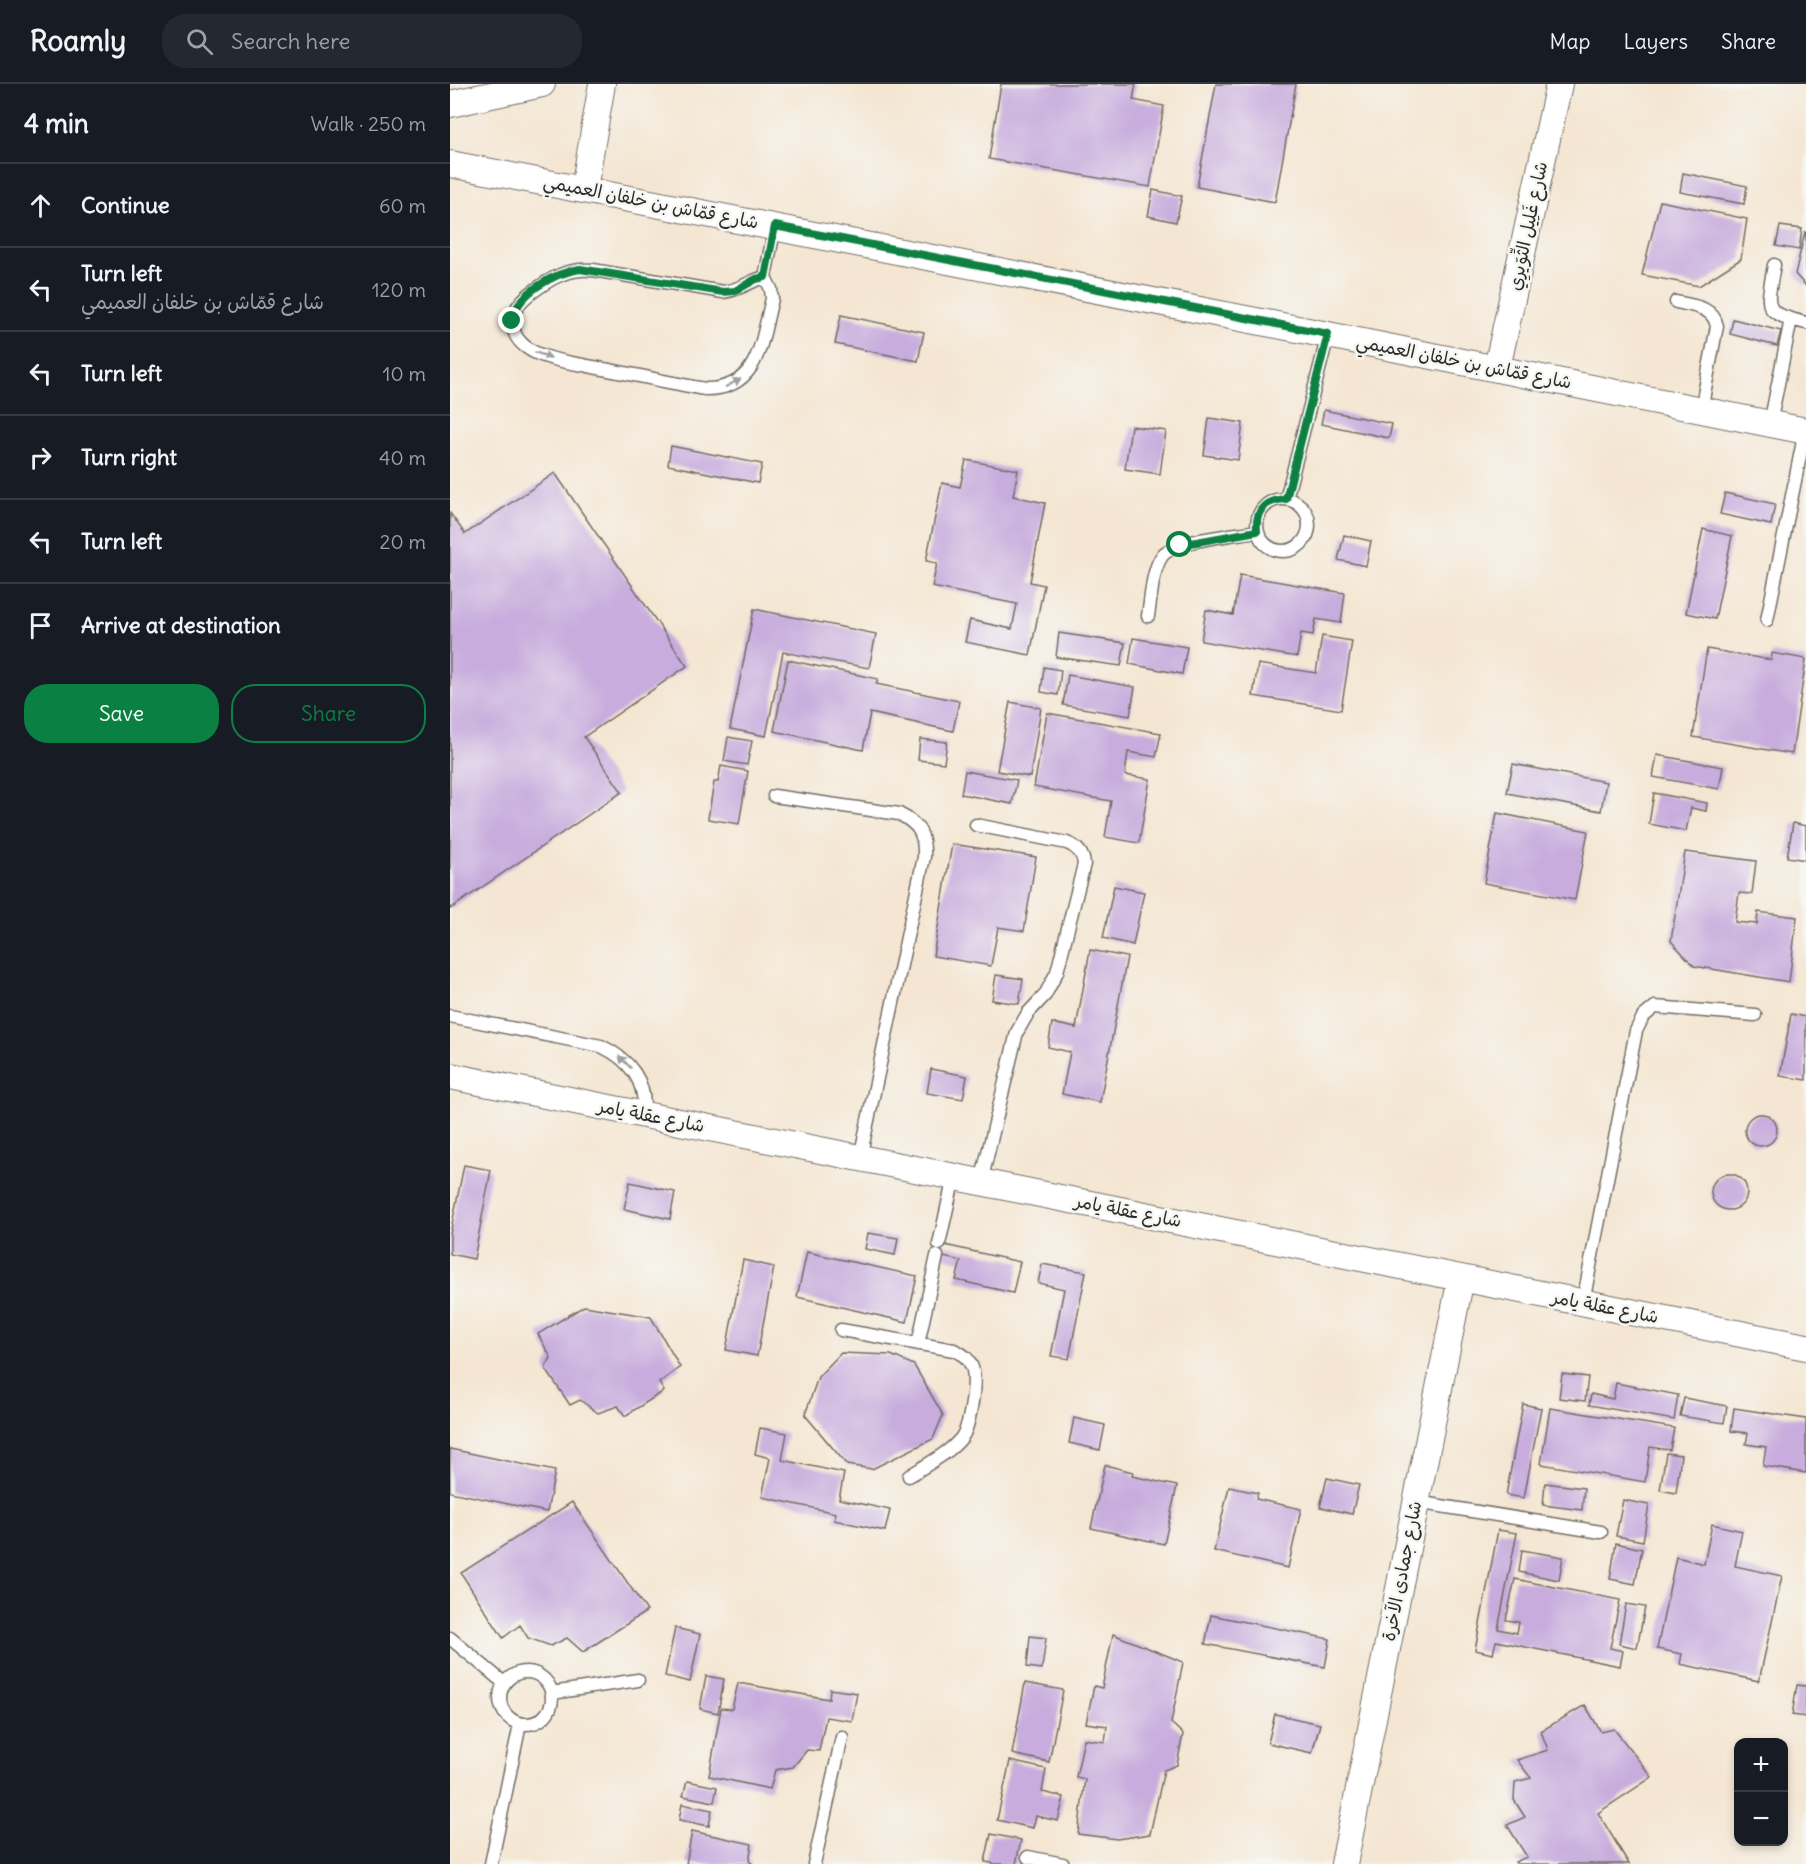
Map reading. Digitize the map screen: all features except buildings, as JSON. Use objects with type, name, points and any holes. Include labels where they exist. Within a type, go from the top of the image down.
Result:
[{"type":"street","points":[[450,104],[542,84]]},
{"type":"street","points":[[584,189],[602,84]]},
{"type":"street","name":"شارع غَلِيل الثِّوَيرِي","points":[[1497,368],[1559,84]]},
{"type":"street","name":"شارع قمّاش بن خلفان العميمي","points":[[450,164],[1328,334],[1806,431]]},
{"type":"street","name":"شارع عقلة يامر","points":[[450,1076],[1806,1347]]},
{"type":"street","name":"شارع جمادى الآخرة","points":[[1344,1864],[1461,1278]]},
{"type":"lane","points":[[765,277],[756,279],[735,291],[723,292],[593,270],[569,270],[550,278],[523,299],[513,313],[512,321],[518,340],[537,354],[705,389],[718,390],[730,386],[750,371],[756,359],[772,299],[771,289],[765,277],[775,226]]},
{"type":"lane","points":[[1774,265],[1768,300],[1770,307],[1775,314],[1806,323]]},
{"type":"lane","points":[[1676,302],[1711,313],[1717,326],[1701,410]]},
{"type":"lane","points":[[1770,424],[1791,319]]},
{"type":"lane","points":[[1286,499],[1328,334]]},
{"type":"lane","points":[[1767,620],[1806,431]]},
{"type":"lane","points":[[1276,499],[1286,499],[1296,502],[1304,509],[1309,518],[1309,529],[1299,546],[1289,551],[1279,552],[1269,548],[1261,541],[1256,521],[1267,503],[1276,499]]},
{"type":"lane","points":[[1148,616],[1156,573],[1163,554],[1180,545],[1257,531]]},
{"type":"lane","points":[[774,796],[899,814],[911,820],[920,831],[925,843],[924,857],[860,1158]]},
{"type":"lane","points":[[976,825],[1067,843],[1079,850],[1084,864],[1057,972],[1045,995],[1028,1012],[1017,1032],[981,1182]]},
{"type":"lane","points":[[1583,1302],[1636,1031],[1643,1017],[1655,1007],[1755,1015]]},
{"type":"lane","points":[[450,1016],[601,1046],[615,1052],[638,1078],[645,1101],[643,1115]]},
{"type":"lane","points":[[918,1344],[954,1177]]},
{"type":"lane","points":[[841,1330],[954,1350],[961,1353],[971,1364],[974,1371],[969,1419],[963,1436],[950,1448],[909,1476]]},
{"type":"lane","points":[[1416,1502],[1601,1532]]},
{"type":"lane","points":[[450,1638],[504,1683]]},
{"type":"lane","points":[[521,1672],[532,1672],[541,1676],[552,1693],[552,1704],[548,1713],[531,1724],[520,1724],[510,1720],[504,1713],[500,1702],[500,1692],[504,1683],[511,1676],[521,1672]]},
{"type":"lane","points":[[552,1693],[638,1680]]},
{"type":"lane","points":[[491,1864],[520,1724]]},
{"type":"lane","points":[[814,1864],[842,1737]]},
{"type":"lane","points":[[1028,1857],[1063,1864]]},
{"type":"route","points":[[512,321],[517,305],[523,299],[550,278],[569,270],[593,270],[723,292],[735,291],[756,279],[765,277],[775,226],[1328,334],[1286,499],[1276,499],[1267,503],[1256,521],[1257,531],[1180,545]]}]
